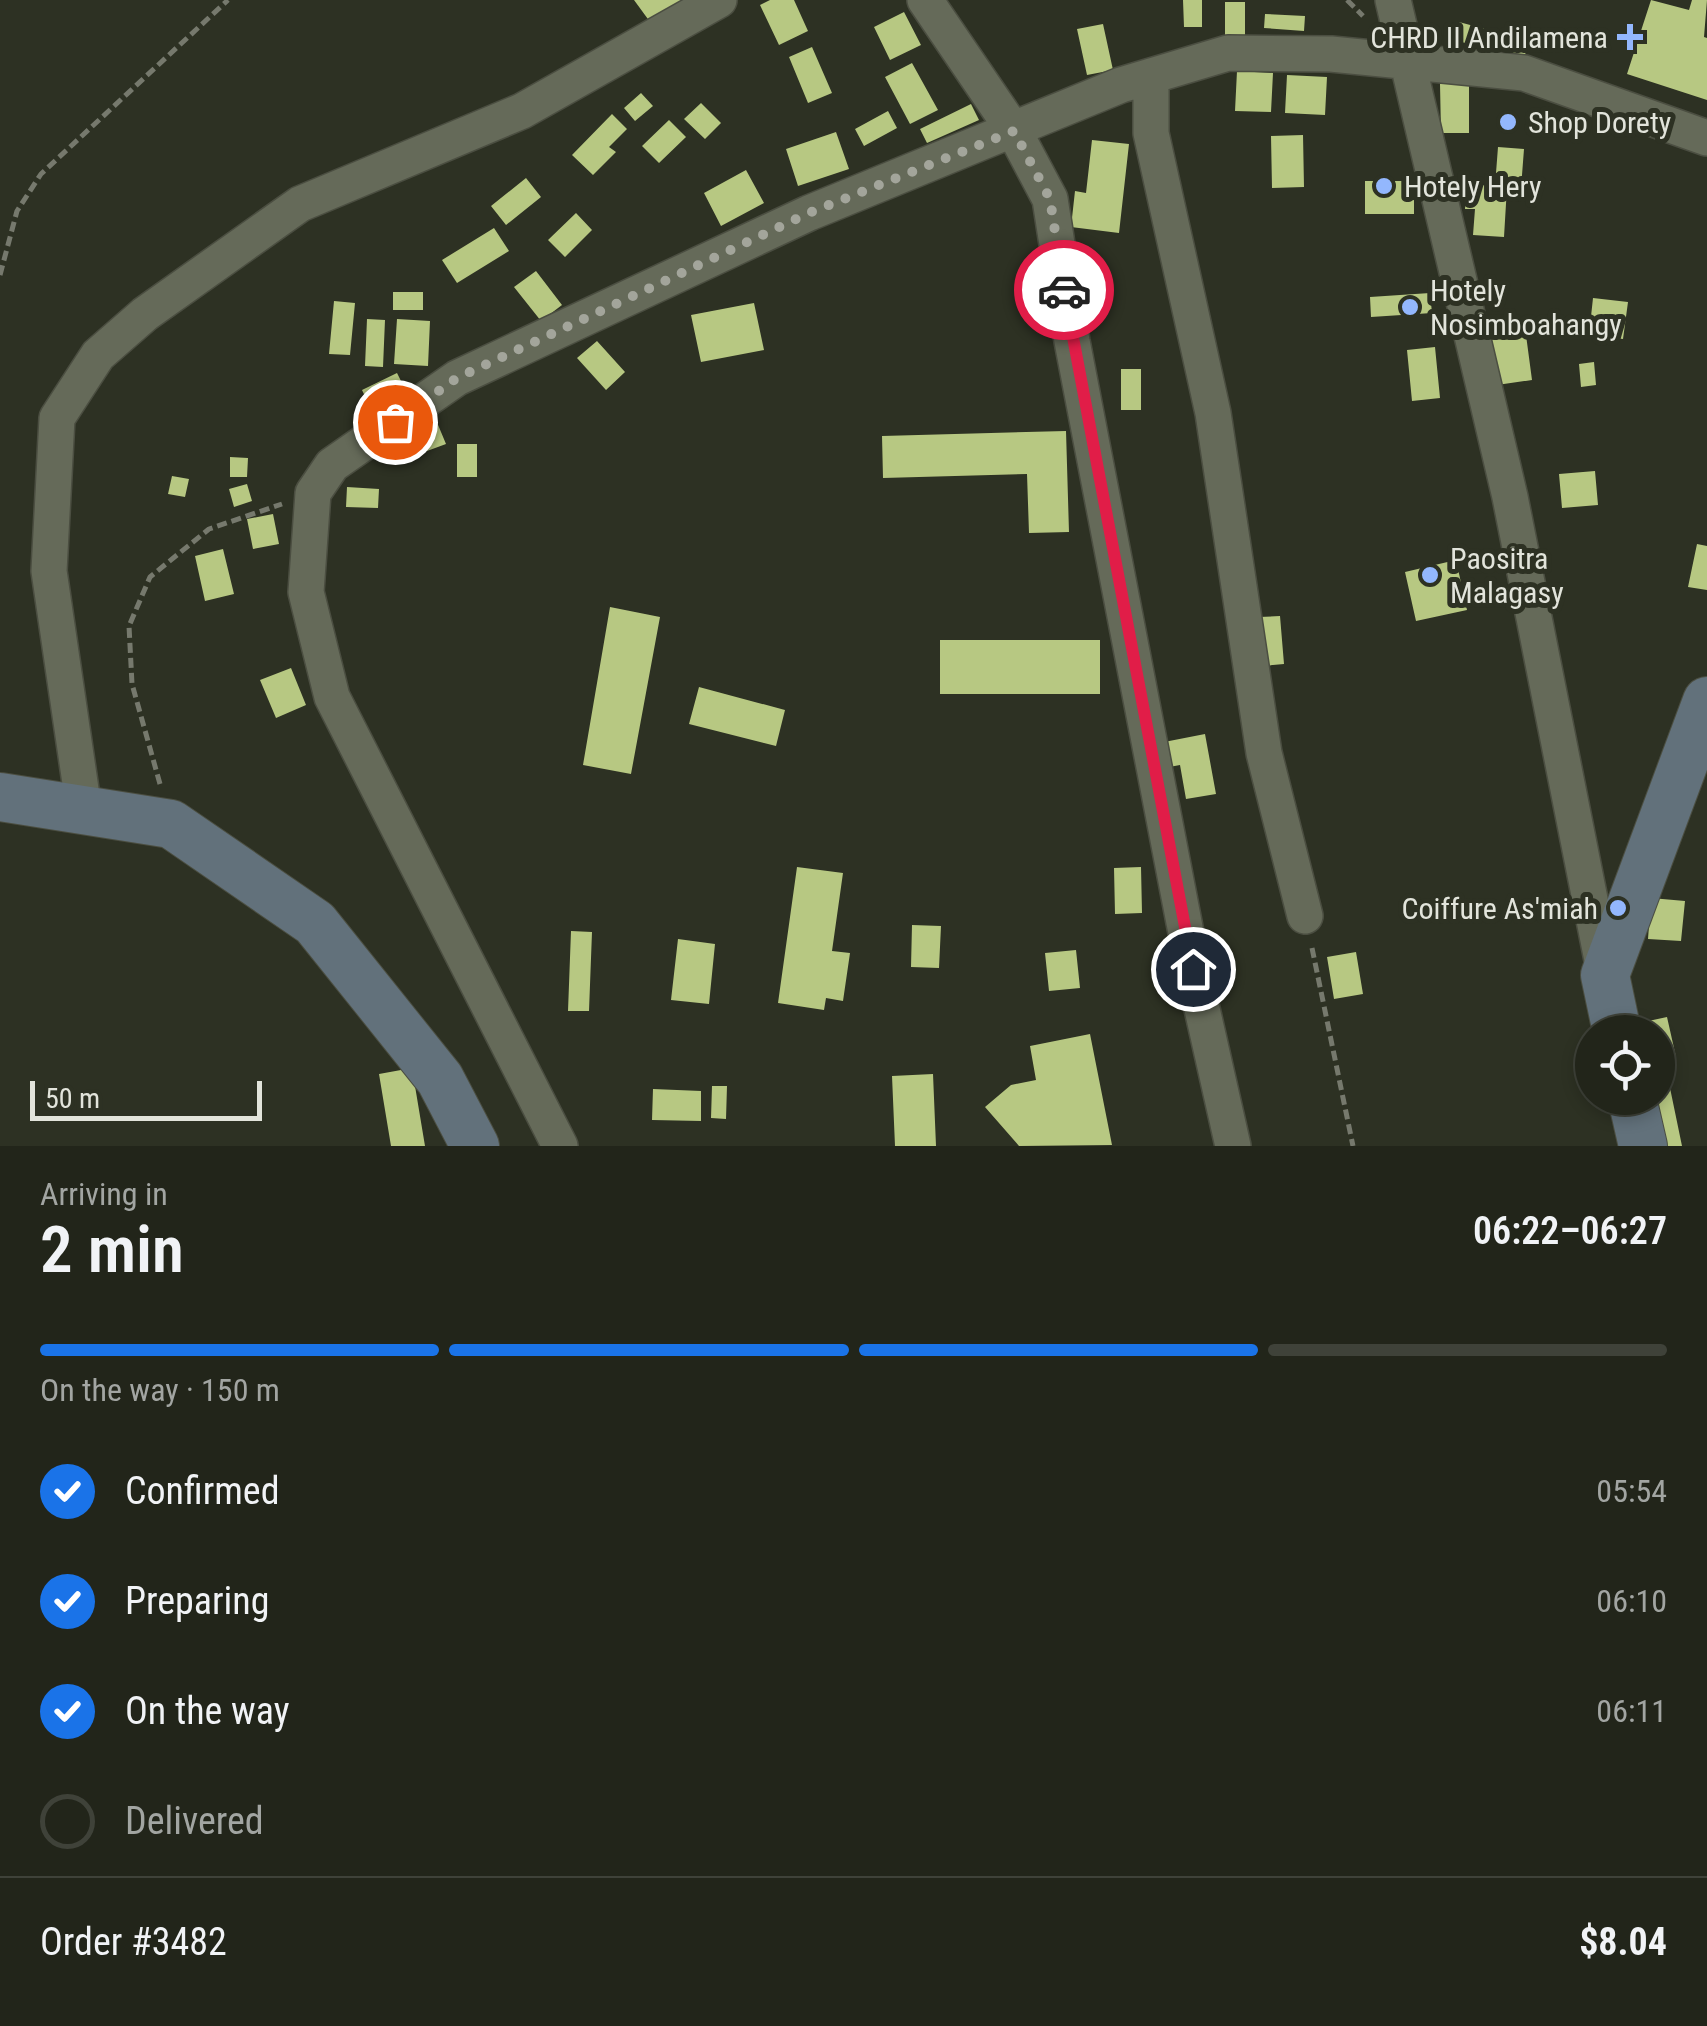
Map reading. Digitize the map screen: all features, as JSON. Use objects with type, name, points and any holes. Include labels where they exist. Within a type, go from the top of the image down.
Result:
[{"type":"street","points":[[84,810],[49,571],[57,418],[98,355],[145,314],[300,204],[522,111],[719,0]]},
{"type":"street","points":[[925,0],[1014,131],[1050,199],[1072,341],[1193,969],[1234,1146]]},
{"type":"street","points":[[1393,0],[1510,497],[1613,1015]]},
{"type":"street","points":[[560,1146],[332,697],[306,592],[314,493],[332,465],[457,378],[809,213],[1122,84],[1228,52],[1406,60],[1524,73],[1707,138]]},
{"type":"street","points":[[1151,76],[1151,133],[1213,413],[1264,753],[1305,916]]},
{"type":"street","points":[[1604,974],[1707,701]]},
{"type":"street","points":[[0,797],[171,824],[315,924],[440,1079],[475,1146]]},
{"type":"street","points":[[1636,1115],[1642,1146]]},
{"type":"path","points":[[0,275],[17,211],[40,174],[228,0]]},
{"type":"path","points":[[171,824],[132,684],[129,626],[150,577],[208,529],[314,493]]},
{"type":"path","points":[[1305,916],[1353,1146]]},
{"type":"building","points":[[634,0],[687,0],[653,26]]},
{"type":"building","points":[[770,0],[794,0],[808,31],[779,45],[760,5]]},
{"type":"building","points":[[1183,0],[1202,0],[1202,27],[1184,27]]},
{"type":"building","points":[[1651,0],[1689,10],[1692,0],[1707,0],[1707,100],[1627,74]]},
{"type":"building","points":[[1225,2],[1245,2],[1245,38],[1225,38]]},
{"type":"building","points":[[904,12],[921,45],[890,60],[874,27]]},
{"type":"building","points":[[1265,14],[1305,16],[1304,31],[1264,28]]},
{"type":"building","points":[[1459,22],[1485,29],[1480,47],[1454,40]]},
{"type":"building","points":[[1103,24],[1113,70],[1087,75],[1077,29]]},
{"type":"building","points":[[1497,31],[1529,38],[1525,55],[1493,49]]},
{"type":"building","points":[[812,47],[832,93],[808,103],[789,57]]},
{"type":"building","points":[[912,63],[938,110],[910,124],[885,77]]},
{"type":"building","points":[[1237,71],[1273,73],[1271,112],[1235,111]]},
{"type":"building","points":[[1287,75],[1327,77],[1325,115],[1285,113]]},
{"type":"building","points":[[1440,84],[1469,84],[1469,133],[1441,133]]},
{"type":"building","points":[[641,93],[653,106],[635,121],[624,108]]},
{"type":"building","points":[[701,103],[721,123],[705,139],[684,119]]},
{"type":"building","points":[[971,104],[979,120],[927,143],[920,129]]},
{"type":"building","points":[[888,111],[897,128],[864,146],[855,129]]},
{"type":"building","points":[[612,114],[627,129],[609,147],[616,152],[593,175],[572,155]]},
{"type":"building","points":[[669,120],[686,137],[659,163],[642,146]]},
{"type":"building","points":[[836,132],[849,169],[798,186],[786,149]]},
{"type":"building","points":[[1303,135],[1304,187],[1272,188],[1271,136]]},
{"type":"building","points":[[1092,140],[1129,144],[1119,233],[1071,227],[1075,191],[1086,193]]},
{"type":"building","points":[[1498,147],[1524,149],[1521,188],[1507,187],[1504,237],[1473,235],[1475,209],[1465,209],[1467,184],[1495,186]]},
{"type":"building","points":[[746,170],[764,203],[721,226],[704,193]]},
{"type":"building","points":[[526,178],[541,197],[506,225],[491,206]]},
{"type":"building","points":[[1365,181],[1414,181],[1414,214],[1365,214]]},
{"type":"building","points":[[576,213],[592,230],[565,257],[548,240]]},
{"type":"building","points":[[494,228],[509,251],[457,283],[442,260]]},
{"type":"building","points":[[536,271],[562,305],[541,321],[514,287]]},
{"type":"building","points":[[393,292],[423,292],[423,310],[393,310]]},
{"type":"building","points":[[1430,293],[1432,313],[1371,317],[1370,297]]},
{"type":"building","points":[[1593,298],[1628,302],[1623,339],[1589,335]]},
{"type":"building","points":[[334,301],[355,303],[350,355],[329,354]]},
{"type":"building","points":[[754,303],[764,350],[701,362],[691,315]]},
{"type":"building","points":[[367,319],[385,320],[383,367],[365,366]]},
{"type":"building","points":[[397,319],[430,321],[428,366],[394,364]]},
{"type":"building","points":[[1526,335],[1532,380],[1497,385],[1491,340]]},
{"type":"building","points":[[597,341],[625,372],[606,390],[577,358]]},
{"type":"building","points":[[1435,347],[1440,398],[1412,401],[1407,350]]},
{"type":"building","points":[[1594,362],[1596,385],[1581,387],[1579,364]]},
{"type":"building","points":[[1121,369],[1141,369],[1141,410],[1121,410]]},
{"type":"building","points":[[397,373],[407,393],[372,411],[362,390]]},
{"type":"building","points":[[436,420],[446,444],[427,451],[417,428]]},
{"type":"building","points":[[1066,431],[1069,532],[1029,533],[1027,474],[883,478],[882,436]]},
{"type":"building","points":[[457,444],[477,444],[477,477],[457,477]]},
{"type":"building","points":[[230,457],[248,458],[247,477],[230,477]]},
{"type":"building","points":[[1595,471],[1598,505],[1562,508],[1559,474]]},
{"type":"building","points":[[172,476],[189,479],[185,497],[168,494]]},
{"type":"building","points":[[247,484],[252,501],[234,507],[229,489]]},
{"type":"building","points":[[347,487],[379,489],[378,508],[346,507]]},
{"type":"building","points":[[273,514],[279,544],[253,549],[247,519]]},
{"type":"building","points":[[1697,544],[1707,546],[1707,590],[1688,587]]},
{"type":"building","points":[[223,549],[234,594],[205,601],[195,556]]},
{"type":"building","points":[[1456,560],[1467,610],[1416,621],[1405,572]]},
{"type":"building","points":[[610,607],[660,617],[631,774],[583,765]]},
{"type":"building","points":[[1280,616],[1284,664],[1263,666],[1259,617]]},
{"type":"building","points":[[940,640],[1100,640],[1100,694],[940,694]]},
{"type":"building","points":[[291,668],[306,705],[276,718],[260,680]]},
{"type":"building","points":[[699,687],[785,710],[776,746],[689,724]]},
{"type":"building","points":[[1205,734],[1216,794],[1186,799],[1180,765],[1164,768],[1159,743]]},
{"type":"building","points":[[797,867],[843,873],[832,951],[850,953],[843,1001],[826,998],[824,1010],[778,1003]]},
{"type":"building","points":[[1141,867],[1142,913],[1115,914],[1114,868]]},
{"type":"building","points":[[1651,898],[1685,901],[1681,941],[1648,939]]},
{"type":"building","points":[[912,925],[941,926],[939,968],[911,967]]},
{"type":"building","points":[[571,931],[592,932],[589,1011],[568,1011]]},
{"type":"building","points":[[678,939],[715,944],[709,1004],[671,1000]]},
{"type":"building","points":[[1076,950],[1080,988],[1049,991],[1045,953]]},
{"type":"building","points":[[1356,952],[1363,994],[1334,999],[1327,957]]},
{"type":"building","points":[[1090,1034],[1112,1145],[1019,1146],[985,1107],[1011,1085],[1036,1080],[1030,1046]]},
{"type":"building","points":[[412,1068],[425,1146],[391,1146],[379,1074]]},
{"type":"building","points":[[933,1074],[936,1146],[895,1146],[892,1076]]},
{"type":"building","points":[[712,1086],[727,1086],[726,1119],[711,1118]]},
{"type":"building","points":[[653,1089],[701,1091],[701,1121],[652,1120]]},
{"type":"building","points":[[1675,1112],[1682,1146],[1651,1146],[1645,1115]]},
{"type":"way so far","points":[[395,422],[457,378],[809,213],[1014,131],[1050,199],[1064,290]]},
{"type":"place","name":"CHRD II Andilamena","points":[[1630,37]]},
{"type":"place","name":"Shop Dorety","points":[[1508,122]]},
{"type":"place","name":"Hotely Hery","points":[[1384,186]]},
{"type":"place","name":"Hotely Nosimboahangy","points":[[1410,307]]},
{"type":"place","name":"Paositra Malagasy","points":[[1430,575]]},
{"type":"place","name":"Coiffure As'miah","points":[[1618,908]]},
{"type":"route","points":[[1064,290],[1193,969]]}]
